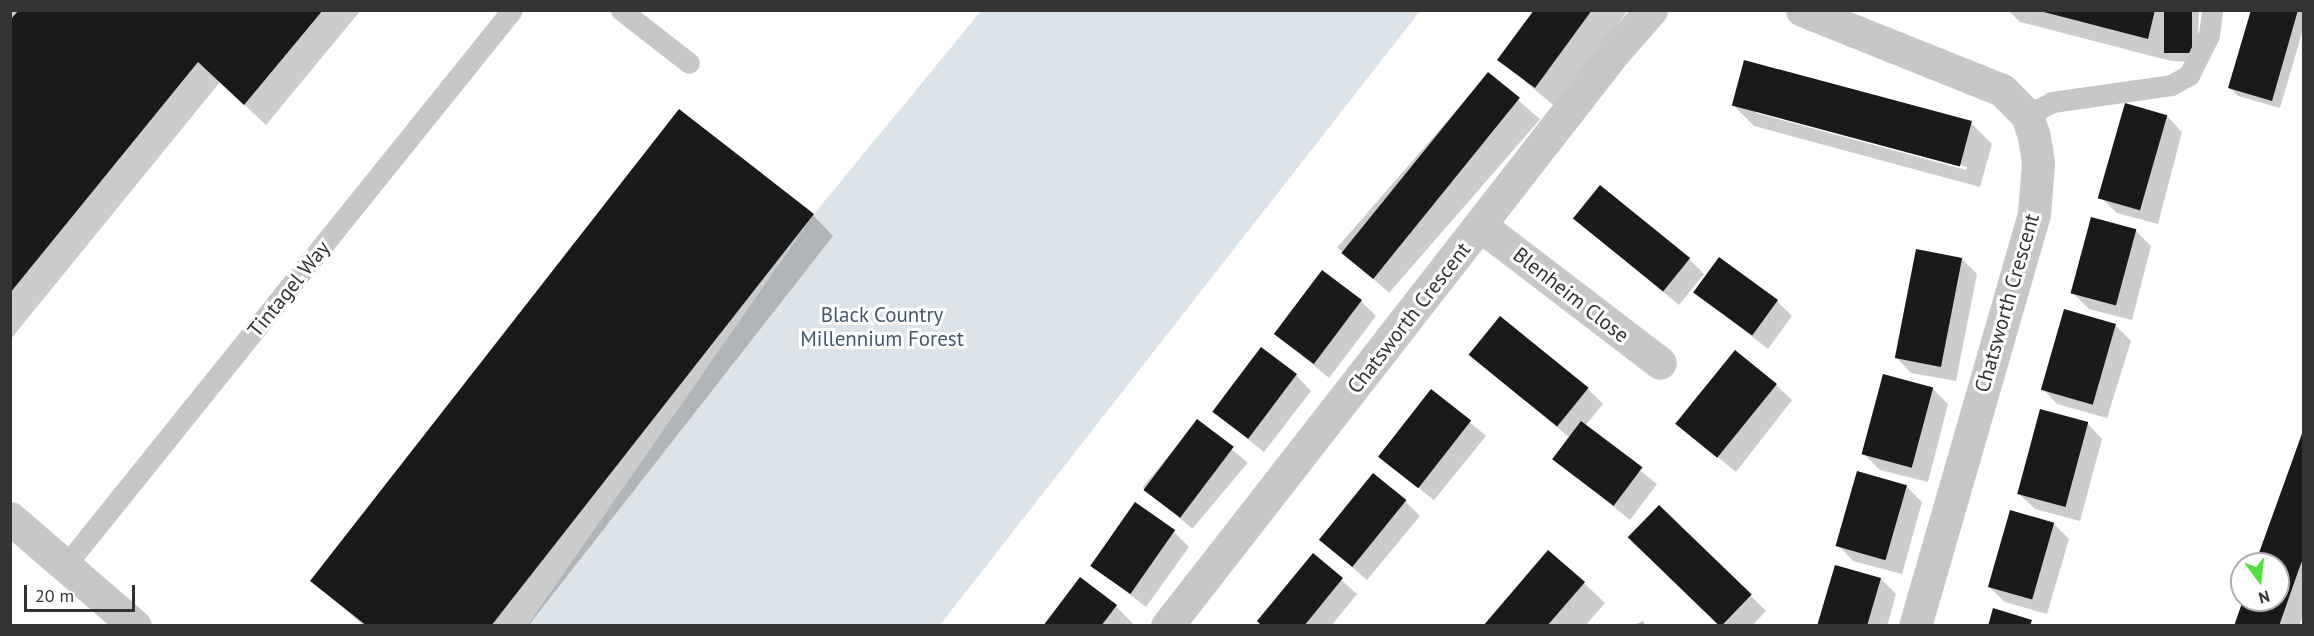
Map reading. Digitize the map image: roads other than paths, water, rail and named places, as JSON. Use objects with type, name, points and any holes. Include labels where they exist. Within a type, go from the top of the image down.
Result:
[{"type":"street","name":"Chatsworth Crescent","points":[[1167,626],[1651,10]]},
{"type":"street","name":"Chatsworth Crescent","points":[[1803,10],[1976,77],[2002,90],[2026,115],[2038,163],[2034,214],[1915,626]]},
{"type":"street","name":"Blenheim Close","points":[[1481,226],[1660,363]]},
{"type":"street","points":[[10,518],[135,626]]},
{"type":"lane","name":"Tintagel Way","points":[[65,566],[512,10]]},
{"type":"lane","points":[[621,10],[689,63]]},
{"type":"lane","points":[[2026,115],[2052,102],[2171,85],[2189,75],[2209,35],[2212,10]]},
{"type":"park label","name":"Black Country Millennium Forest","points":[[882,327]]}]
